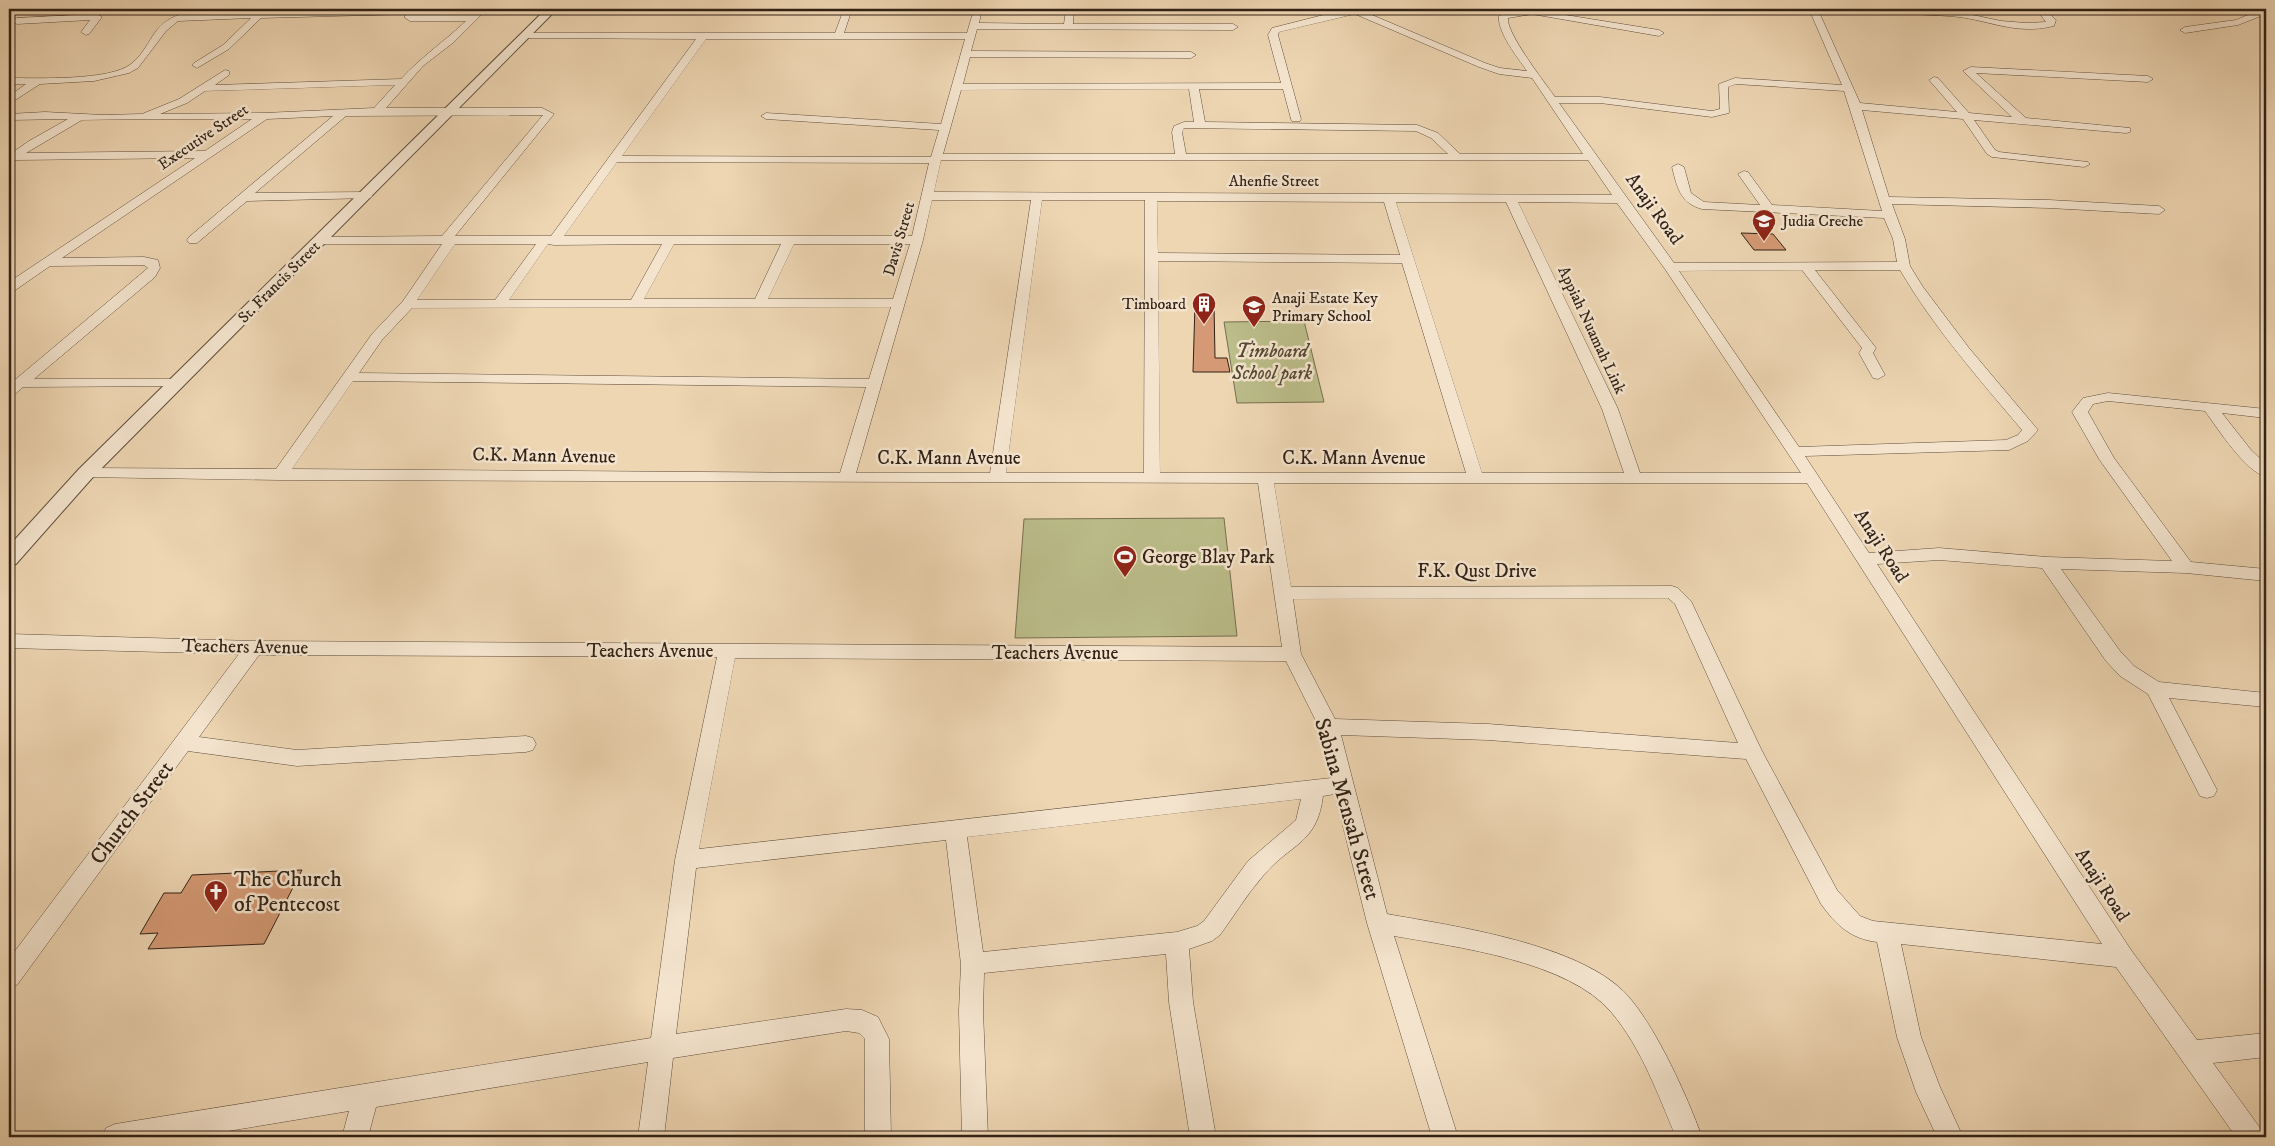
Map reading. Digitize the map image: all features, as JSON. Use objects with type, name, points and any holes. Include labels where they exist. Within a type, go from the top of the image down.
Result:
[{"type":"street","points":[[9,31],[28,9]]},
{"type":"street","points":[[376,112],[420,64],[483,9]]},
{"type":"street","name":"St. Francis Street","points":[[9,559],[86,473],[552,9]]},
{"type":"street","points":[[839,35],[848,9]]},
{"type":"street","name":"Davis Street","points":[[847,478],[917,240],[944,127],[978,9]]},
{"type":"street","points":[[1068,27],[1070,9]]},
{"type":"street","name":"Anaji Road","points":[[1549,9],[1505,15],[1503,22],[1513,43],[1620,199],[1670,267],[1812,478],[2123,957],[2251,1137]]},
{"type":"street","points":[[1794,452],[2009,445],[2023,438],[2030,430],[1964,351],[1917,288],[1904,266],[1899,239],[1889,215],[1855,106],[1813,9],[1949,11],[2016,25],[2042,26],[2051,24],[2051,20],[2040,9]]},
{"type":"street","points":[[416,10],[410,18],[474,18]]},
{"type":"street","points":[[9,81],[36,82],[117,74],[126,71],[135,66],[170,21],[182,17],[416,10]]},
{"type":"street","points":[[1296,119],[1273,35],[1275,30],[1353,10],[1482,65],[1499,71],[1535,76]]},
{"type":"street","points":[[2185,30],[2234,22],[2258,16],[2266,10]]},
{"type":"street","points":[[86,32],[97,17],[106,11]]},
{"type":"street","points":[[1525,12],[1659,33]]},
{"type":"street","points":[[197,65],[226,47],[260,14]]},
{"type":"street","points":[[17,21],[97,17]]},
{"type":"street","points":[[1193,19],[1205,27]]},
{"type":"street","points":[[525,36],[839,35],[1068,27],[1233,27]]},
{"type":"street","points":[[499,304],[614,159],[704,35]]},
{"type":"street","points":[[966,54],[1191,55]]},
{"type":"street","points":[[2023,121],[1968,71],[2148,78]]},
{"type":"street","points":[[143,117],[183,101],[225,73]]},
{"type":"street","points":[[1934,80],[1966,116],[1990,152],[1996,155],[2084,164]]},
{"type":"street","points":[[9,101],[36,82]]},
{"type":"street","points":[[203,88],[403,82]]},
{"type":"street","points":[[1551,100],[1638,104],[1712,114],[1726,111],[1723,86],[1735,82],[1848,88]]},
{"type":"street","points":[[957,87],[1194,88],[1286,86]]},
{"type":"street","points":[[1194,88],[1200,125]]},
{"type":"street","points":[[1855,106],[2126,130]]},
{"type":"street","name":"Executive Street","points":[[9,288],[264,116],[344,112],[542,111],[550,114],[448,240]]},
{"type":"street","points":[[193,240],[344,112]]},
{"type":"street","points":[[9,117],[45,115],[78,118],[264,116]]},
{"type":"street","points":[[766,116],[944,127]]},
{"type":"street","points":[[11,159],[33,143],[78,118]]},
{"type":"street","points":[[1181,157],[1177,132],[1180,126],[1200,125],[1417,128],[1442,140],[1457,157]]},
{"type":"street","points":[[11,159],[206,154]]},
{"type":"street","points":[[614,159],[1592,157]]},
{"type":"street","points":[[1678,167],[1684,195],[1693,202],[1714,207],[1769,208],[1889,215]]},
{"type":"street","points":[[1744,174],[1769,208]]},
{"type":"street","points":[[242,197],[366,196]]},
{"type":"street","name":"Ahenfie Street","points":[[928,196],[1620,199]]},
{"type":"street","points":[[997,478],[1037,197]]},
{"type":"street","points":[[1151,197],[1152,478]]},
{"type":"street","points":[[1388,198],[1406,259],[1457,411],[1475,478]]},
{"type":"street","name":"Appiah Nuamah Link","points":[[1510,198],[1610,409],[1634,479]]},
{"type":"street","points":[[1885,200],[2049,204],[2159,210]]},
{"type":"street","points":[[321,240],[917,240]]},
{"type":"street","points":[[280,475],[377,337],[408,304],[448,240]]},
{"type":"street","points":[[635,304],[670,240]]},
{"type":"street","points":[[759,304],[788,240]]},
{"type":"street","points":[[1151,257],[1406,259]]},
{"type":"street","points":[[12,386],[150,274],[154,268],[153,263],[144,261],[46,262]]},
{"type":"street","points":[[1670,267],[1904,266]]},
{"type":"street","points":[[1806,267],[1869,348],[1866,354],[1878,375]]},
{"type":"street","points":[[408,304],[898,303]]},
{"type":"street","points":[[350,377],[874,383]]},
{"type":"street","points":[[12,386],[177,383]]},
{"type":"street","points":[[2186,567],[2108,459],[2080,412],[2088,401],[2108,397],[2210,409],[2266,413]]},
{"type":"street","points":[[2210,409],[2245,453],[2266,472]]},
{"type":"street","name":"C.K. Mann Avenue","points":[[86,473],[847,478],[1812,478]]},
{"type":"street","name":"Sabina Mensah Street","points":[[1265,478],[1292,654],[1328,727],[1378,923],[1445,1137]]},
{"type":"street","points":[[1863,559],[1939,554],[2047,563],[2186,567],[2266,575]]},
{"type":"street","points":[[2047,563],[2113,656],[2127,671],[2155,689],[2266,700]]},
{"type":"street","name":"F.K. Qust Drive","points":[[1282,593],[1672,592],[1682,601],[1752,752]]},
{"type":"street","name":"Teachers Avenue","points":[[9,641],[254,648],[1292,654]]},
{"type":"street","name":"Church Street","points":[[9,977],[254,648]]},
{"type":"street","points":[[651,1137],[660,1048],[686,860],[727,652]]},
{"type":"street","points":[[2155,689],[2207,790]]},
{"type":"street","points":[[1328,727],[1400,727],[1473,731],[1752,752],[1829,897],[1839,911],[1858,927],[1887,932],[2123,957]]},
{"type":"street","points":[[184,743],[297,758],[526,744]]},
{"type":"street","points":[[686,860],[1344,784]]},
{"type":"street","points":[[973,964],[1177,942],[1199,936],[1212,928],[1256,868],[1304,826],[1310,814],[1312,789]]},
{"type":"street","points":[[955,829],[973,964],[971,1011],[975,1137]]},
{"type":"street","points":[[1378,923],[1500,947],[1531,956],[1587,978],[1607,992],[1619,1004],[1651,1055],[1689,1137]]},
{"type":"street","points":[[1887,932],[1909,1037],[1929,1092],[1950,1137]]},
{"type":"street","points":[[1177,942],[1182,1002],[1203,1137]]},
{"type":"street","points":[[115,1137],[660,1048],[846,1020],[863,1020],[872,1027],[877,1039],[878,1137]]},
{"type":"street","points":[[2191,1053],[2266,1045]]},
{"type":"street","points":[[355,1137],[366,1095]]},
{"type":"green space","name":"Timboard School park","points":[[1304,321],[1324,402],[1237,403],[1224,322]]},
{"type":"green space","name":"George Blay Park","points":[[1224,518],[1237,636],[1015,638],[1024,519]]},
{"type":"building","name":"Judia Creche","points":[[1741,233],[1773,234],[1786,250],[1754,250]]},
{"type":"building","points":[[1195,304],[1214,304],[1215,358],[1227,358],[1230,372],[1193,372]]},
{"type":"building","name":"The Church of Pentecost","points":[[302,870],[264,944],[148,949],[158,933],[140,934],[164,893],[181,893],[192,875]]},
{"type":"place","name":"Judia Creche","points":[[1764,242]]},
{"type":"place","name":"Timboard","points":[[1204,325]]},
{"type":"place","name":"Anaji Estate Key Primary School","points":[[1254,328]]},
{"type":"place","name":"George Blay Park","points":[[1125,578]]},
{"type":"place","name":"The Church of Pentecost","points":[[216,913]]}]
